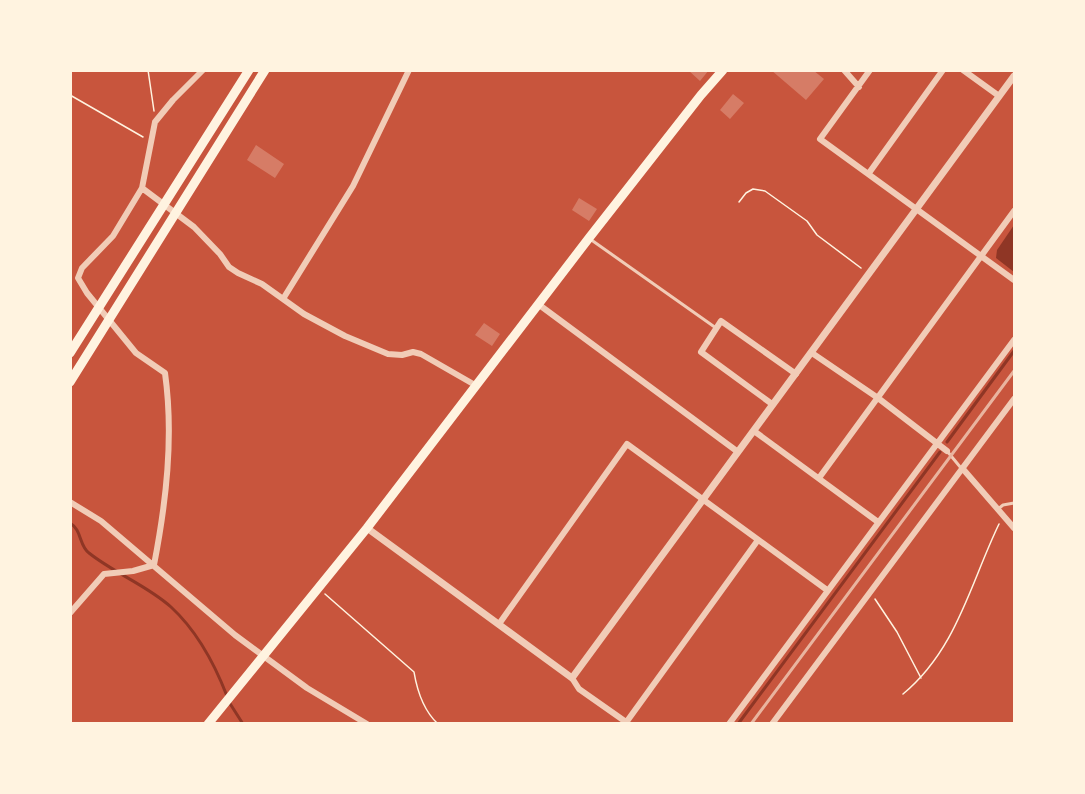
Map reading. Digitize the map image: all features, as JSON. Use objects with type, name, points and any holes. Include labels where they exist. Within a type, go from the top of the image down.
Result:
[{"type":"main road","points":[[70,353],[249,70]]},
{"type":"main road","points":[[70,382],[266,70]]},
{"type":"main road","points":[[208,723],[367,528],[589,238],[723,70]]},
{"type":"street","points":[[154,565],[165,506],[169,402],[165,373],[136,353],[87,293],[78,278],[82,268],[114,236],[142,188],[155,122],[203,70]]},
{"type":"street","points":[[283,299],[353,186],[409,70]]},
{"type":"street","points":[[844,70],[859,87]]},
{"type":"street","points":[[870,70],[820,139],[918,208],[1014,280]]},
{"type":"street","points":[[869,173],[943,70]]},
{"type":"street","points":[[963,70],[999,96]]},
{"type":"street","points":[[572,678],[1014,76]]},
{"type":"street","points":[[142,188],[206,238],[229,267],[262,284],[304,314],[345,336],[388,354],[402,355],[413,352],[421,354],[475,385]]},
{"type":"street","points":[[819,478],[1014,211]]},
{"type":"street","points":[[538,304],[738,452]]},
{"type":"street","points":[[772,404],[701,352],[721,321],[796,374]]},
{"type":"street","points":[[729,723],[1014,339]]},
{"type":"street","points":[[812,353],[878,398],[947,451]]},
{"type":"street","points":[[772,723],[870,595],[1014,399]]},
{"type":"street","points":[[754,430],[878,522]]},
{"type":"street","points":[[499,624],[627,444],[827,590]]},
{"type":"street","points":[[963,469],[1014,528]]},
{"type":"street","points":[[70,502],[100,521],[235,635],[307,688],[367,723]]},
{"type":"street","points":[[367,528],[572,678],[579,689],[626,723],[758,540]]},
{"type":"street","points":[[70,613],[104,574],[133,571],[154,565]]},
{"type":"lane","points":[[589,238],[716,328]]},
{"type":"lane","points":[[947,451],[963,469]]},
{"type":"lane","points":[[997,510],[1003,505],[1014,503]]},
{"type":"path","points":[[148,70],[155,122]]},
{"type":"path","points":[[70,95],[152,142]]},
{"type":"path","points":[[739,202],[746,193],[753,189],[765,191],[807,221],[817,235],[869,274]]},
{"type":"path","points":[[903,694],[921,678],[939,656],[978,576],[998,525],[1004,517]]},
{"type":"path","points":[[319,588],[414,672],[417,689],[432,718],[438,723]]},
{"type":"path","points":[[870,595],[897,632],[921,678]]},
{"type":"shaded area","points":[[1014,225],[1014,272],[996,258],[997,250]]},
{"type":"building","points":[[688,70],[709,70],[700,81]]},
{"type":"building","points":[[771,70],[813,70],[824,79],[806,100]]},
{"type":"building","points":[[733,94],[744,103],[730,119],[720,110]]},
{"type":"building","points":[[256,145],[284,164],[275,178],[247,160]]},
{"type":"building","points":[[579,198],[597,209],[589,221],[572,210]]},
{"type":"building","points":[[484,323],[500,334],[492,346],[475,335]]},
{"type":"waterway","points":[[947,442],[1014,351]]},
{"type":"waterway","points":[[738,724],[940,452]]},
{"type":"waterway","points":[[70,523],[77,530],[89,553],[162,599],[180,616],[204,648],[227,696]]},
{"type":"waterway","points":[[229,702],[243,724]]},
{"type":"railway","points":[[751,724],[1014,371]]}]
